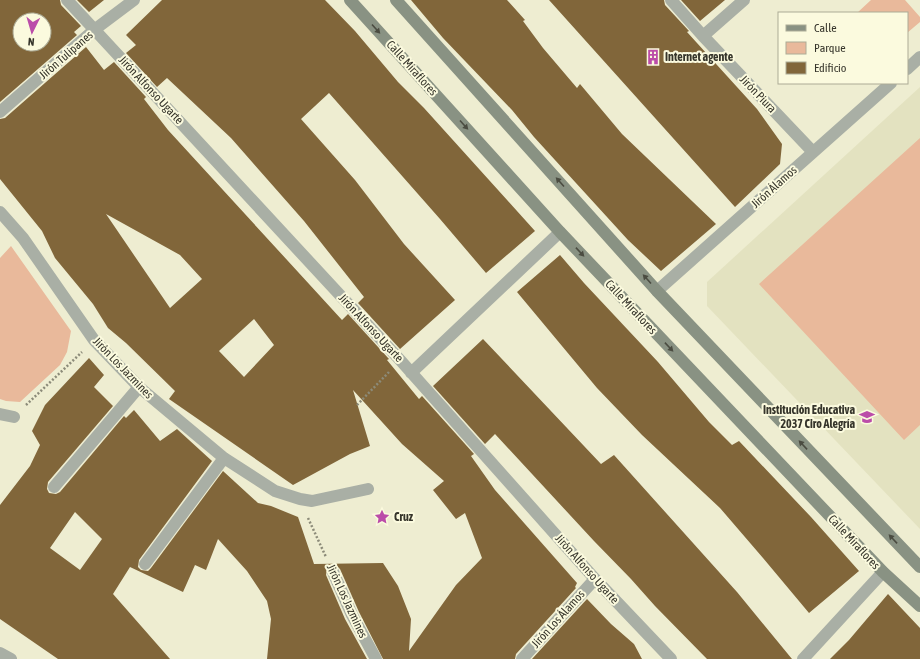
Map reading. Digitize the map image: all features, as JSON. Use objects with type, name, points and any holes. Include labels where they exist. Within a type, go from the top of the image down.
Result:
[{"type":"street","name":"Jirón Alfonso Ugarte","points":[[67,0],[412,373],[595,579],[671,659]]},
{"type":"street","name":"Jirón Tulipanes","points":[[0,112],[94,30],[134,0]]},
{"type":"street","name":"Calle Miraflores","points":[[350,0],[560,232],[883,572],[920,606]]},
{"type":"street","points":[[396,0],[657,291],[920,567]]},
{"type":"street","name":"Jirón Piura","points":[[671,0],[813,152]]},
{"type":"street","points":[[703,36],[744,0]]},
{"type":"street","points":[[908,68],[920,58]]},
{"type":"street","name":"Jirón Álamos","points":[[657,291],[890,84]]},
{"type":"street","name":"Jirón Los Jazmines","points":[[0,212],[23,238],[94,340],[139,387],[224,458],[275,491],[300,499],[312,501],[368,489]]},
{"type":"street","points":[[412,373],[560,232]]},
{"type":"street","points":[[54,487],[139,387]]},
{"type":"street","points":[[0,414],[14,416]]},
{"type":"street","points":[[145,564],[224,458]]},
{"type":"street","name":"Jirón Los Jazmines","points":[[333,572],[352,615],[376,659]]},
{"type":"street","points":[[803,659],[883,572]]},
{"type":"street","name":"Jirón Los Álamos","points":[[522,659],[595,579]]},
{"type":"street","points":[[0,653],[11,659]]},
{"type":"path","points":[[14,416],[94,340]]},
{"type":"path","points":[[357,405],[401,361]]},
{"type":"path","name":"Jirón Los Jazmines","points":[[300,499],[333,572]]},
{"type":"shaded area","name":"Institución Educativa 2037 Ciro Alegría","points":[[920,87],[920,529],[707,306],[707,282]]},
{"type":"green space","points":[[871,0],[905,0],[920,17],[920,22],[908,32],[908,12],[858,12]]},
{"type":"green space","points":[[920,138],[920,425],[904,440],[759,284]]},
{"type":"green space","points":[[11,246],[71,331],[67,352],[60,365],[20,402],[0,399],[0,258]]},
{"type":"building","points":[[0,0],[60,0],[61,5],[81,26],[74,32],[77,35],[0,102]]},
{"type":"building","points":[[77,0],[104,0],[89,12]]},
{"type":"building","points":[[162,0],[325,0],[355,31],[398,82],[424,108],[535,231],[486,273],[329,93],[301,119],[355,180],[404,244],[455,300],[400,349],[358,303],[364,297],[304,221],[231,138],[167,78],[157,87],[126,53],[136,45],[126,35]]},
{"type":"building","points":[[411,0],[507,0],[525,20],[523,21],[543,48],[577,88],[580,84],[622,134],[716,224],[661,271],[628,240],[534,137],[512,110],[443,38]]},
{"type":"building","points":[[549,0],[664,0],[665,5],[689,31],[687,32],[757,109],[782,144],[780,164],[735,207]]},
{"type":"building","points":[[681,0],[725,0],[700,21]]},
{"type":"building","points":[[86,47],[104,70],[114,62],[146,97],[144,99],[168,130],[342,320],[348,314],[389,359],[387,360],[419,399],[422,396],[474,454],[471,456],[495,490],[577,583],[576,588],[516,654],[515,659],[383,659],[359,612],[340,569],[337,566],[330,565],[327,568],[326,575],[345,619],[367,659],[267,659],[271,619],[267,601],[247,571],[218,539],[206,570],[195,565],[183,592],[130,567],[113,594],[170,659],[58,659],[0,619],[0,505],[30,466],[40,445],[32,431],[45,405],[89,358],[104,375],[94,387],[113,406],[48,482],[47,489],[49,493],[56,494],[60,492],[124,416],[126,418],[134,410],[160,441],[177,429],[212,461],[139,560],[138,567],[141,570],[148,571],[151,568],[223,471],[258,503],[271,506],[298,517],[314,564],[383,563],[398,586],[411,619],[409,651],[456,585],[482,558],[465,513],[456,519],[433,490],[444,481],[402,444],[353,390],[370,446],[350,454],[293,485],[169,399],[175,391],[126,343],[108,328],[93,304],[55,258],[42,231],[0,179],[0,119],[5,118]],"holes":[[[106,214],[180,255],[202,279],[170,308]],[[254,319],[274,345],[244,377],[219,351]],[[75,512],[102,539],[80,570],[50,548]]]},
{"type":"building","points":[[560,255],[584,283],[658,362],[709,422],[732,445],[739,441],[811,517],[859,571],[809,613],[720,508],[642,435],[597,388],[517,292]]},
{"type":"building","points":[[483,339],[601,464],[614,455],[737,592],[792,659],[707,659],[655,606],[495,434],[485,444],[433,386]]},
{"type":"building","points":[[888,594],[920,628],[920,659],[830,659],[849,640]]},
{"type":"building","points":[[587,599],[611,624],[634,644],[642,659],[532,659]]},
{"type":"place","name":"Internet agente","points":[[653,57]]},
{"type":"place","name":"Institución Educativa 2037 Ciro Alegría","points":[[867,417]]},
{"type":"place","name":"Cruz","points":[[382,517]]}]
